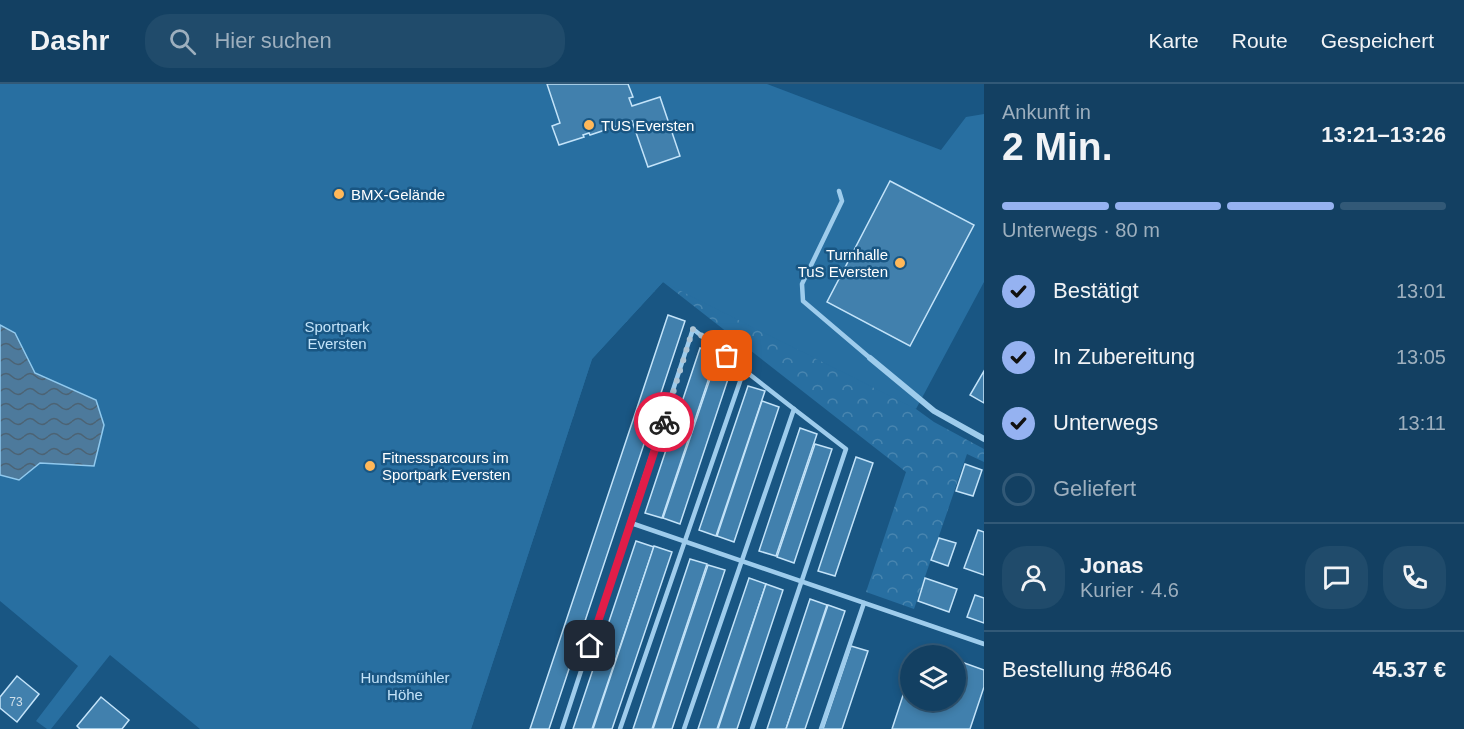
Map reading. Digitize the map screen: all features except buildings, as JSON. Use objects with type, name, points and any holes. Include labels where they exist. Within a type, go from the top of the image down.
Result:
[{"type":"street","points":[[870,358],[934,411],[984,439]]},
{"type":"lane","points":[[839,191],[842,201],[802,284],[803,301],[870,358]]},
{"type":"lane","points":[[562,729],[693,329],[846,449],[752,729]]},
{"type":"lane","points":[[620,729],[744,370]]},
{"type":"lane","points":[[684,729],[794,409]]},
{"type":"lane","points":[[631,523],[984,644]]},
{"type":"lane","points":[[821,729],[864,603]]},
{"type":"green space","name":"Sportpark Eversten","points":[[0,84],[767,84],[941,150],[966,117],[984,114],[984,282],[916,409],[663,282],[592,359],[471,729],[200,729],[110,655],[51,729],[47,729],[36,721],[78,666],[0,601],[0,475],[19,480],[40,463],[94,466],[96,400],[35,373],[15,333],[0,325]]},
{"type":"green space","points":[[581,236],[882,376],[916,409],[934,422],[984,449],[984,462],[967,454],[914,609],[866,592],[906,472],[663,282],[592,359],[471,729],[429,729]]},
{"type":"water","points":[[0,325],[15,333],[35,373],[96,400],[104,425],[94,466],[40,463],[19,480],[0,475]]},
{"type":"way so far","points":[[664,422],[693,329],[727,356]]},
{"type":"place","name":"TUS Eversten","points":[[589,125]]},
{"type":"place","name":"BMX-Gelände","points":[[339,194]]},
{"type":"place","name":"Turnhalle TuS Eversten","points":[[900,263]]},
{"type":"place","name":"Fitnessparcours im Sportpark Eversten","points":[[370,466]]},
{"type":"route","points":[[590,646],[664,422]]},
{"type":"park label","name":"Hundsmühler Höhe","points":[[405,686]]}]
